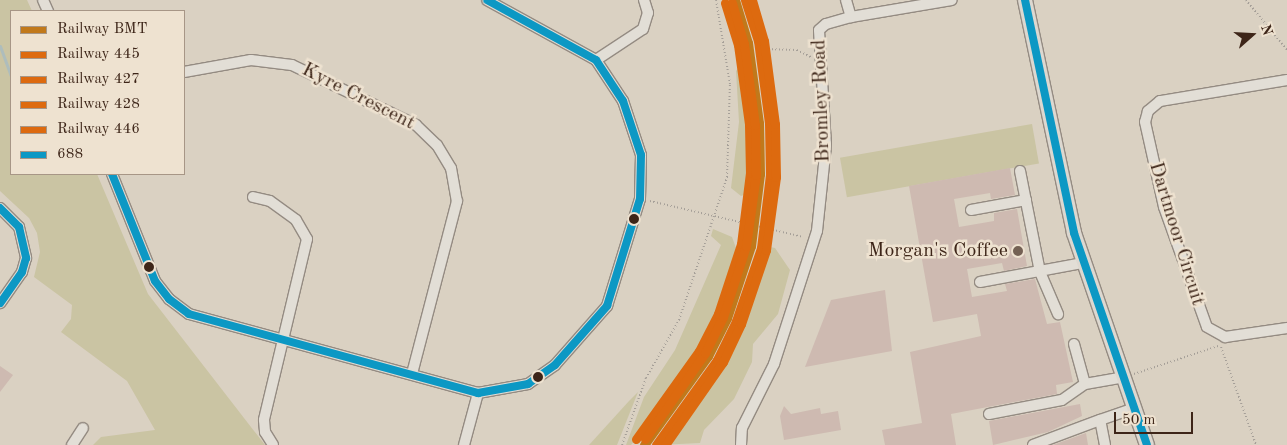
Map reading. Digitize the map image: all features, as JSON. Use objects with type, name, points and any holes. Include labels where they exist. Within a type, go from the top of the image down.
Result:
[{"type":"main road","points":[[1025,0],[1083,263],[1147,445]]},
{"type":"street","points":[[112,175],[155,281],[169,300],[200,319],[478,393],[518,389],[539,379],[596,322],[610,299],[640,199],[637,137],[623,101],[596,60],[487,0]]},
{"type":"street","points":[[596,60],[643,29],[648,13],[644,0]]},
{"type":"street","points":[[846,0],[851,17]]},
{"type":"street","name":"Bromley Road","points":[[741,445],[742,428],[774,364],[815,240],[825,165],[819,30],[826,24],[851,17],[952,0]]},
{"type":"street","name":"Kyre Crescent","points":[[185,72],[251,60],[292,64],[416,125],[437,145],[451,168],[457,201],[412,374]]},
{"type":"street","name":"Dartmoor Circuit","points":[[1220,341],[1202,319],[1166,215],[1146,117],[1152,106],[1166,100],[1287,80]]},
{"type":"street","points":[[1020,171],[1040,272],[1058,314]]},
{"type":"street","points":[[253,197],[270,201],[296,220],[307,239],[264,420],[265,432],[273,445]]},
{"type":"street","points":[[971,210],[1026,200]]},
{"type":"street","points":[[0,208],[19,228],[26,258],[22,272],[0,303]]},
{"type":"street","points":[[980,282],[1083,263]]},
{"type":"street","points":[[1220,341],[1287,328]]},
{"type":"street","points":[[1074,344],[1085,384]]},
{"type":"street","points":[[989,414],[1062,400],[1085,384],[1123,378]]},
{"type":"street","points":[[464,445],[478,393]]},
{"type":"street","points":[[1033,445],[1134,408]]},
{"type":"street","points":[[1100,420],[1105,445]]},
{"type":"street","points":[[72,445],[83,428]]},
{"type":"path","points":[[622,445],[646,378],[679,320],[727,177],[731,117],[722,24],[716,0]]},
{"type":"path","points":[[751,0],[765,49],[773,178]]},
{"type":"path","points":[[1246,0],[1287,50]]},
{"type":"path","points":[[765,49],[797,50],[820,62]]},
{"type":"path","points":[[640,199],[815,240]]},
{"type":"path","points":[[1123,378],[1220,341],[1256,445]]},
{"type":"shaded area","points":[[0,0],[27,0],[32,10],[10,10],[10,175],[97,175],[148,294],[265,445],[93,445],[101,437],[155,430],[127,381],[61,332],[71,319],[72,305],[34,277],[40,252],[37,233],[29,218],[0,191]]},
{"type":"shaded area","points":[[740,66],[747,71],[751,137],[749,193],[741,196],[731,188],[739,122],[736,71]]},
{"type":"shaded area","points":[[1032,124],[1039,163],[847,197],[840,158]]},
{"type":"shaded area","points":[[713,229],[732,237],[736,248],[727,286],[710,328],[682,381],[653,420],[631,445],[626,445],[644,397],[675,350],[721,245],[711,236]]},
{"type":"shaded area","points":[[765,246],[775,248],[790,270],[778,314],[753,344],[752,362],[734,399],[704,430],[700,443],[658,445],[676,426],[708,379],[732,328],[757,256]]},
{"type":"shaded area","points":[[638,392],[617,445],[589,445],[629,401]]},
{"type":"building","points":[[1010,168],[1015,195],[991,199],[990,193],[954,199],[959,227],[994,221],[994,213],[1017,209],[1027,266],[1004,271],[1002,263],[967,269],[972,297],[1007,291],[1005,284],[1035,279],[1047,324],[1060,322],[1073,382],[1056,385],[1057,394],[951,414],[956,445],[885,445],[882,430],[922,423],[910,352],[981,336],[977,314],[933,322],[909,186]]},
{"type":"building","points":[[885,290],[892,351],[805,367],[831,300]]},
{"type":"building","points":[[0,366],[13,375],[0,392]]},
{"type":"building","points":[[1080,404],[1082,416],[1048,432],[993,445],[989,421]]},
{"type":"building","points":[[784,406],[791,414],[820,408],[821,414],[838,411],[841,430],[784,440],[780,416]]},
{"type":"building","points":[[1086,433],[1088,445],[1053,445]]},
{"type":"waterway","points":[[0,46],[10,74]]},
{"type":"rail line","name":"BMT","points":[[644,445],[708,356],[727,318],[751,246],[760,174],[759,123],[748,43],[735,0]]},
{"type":"rail line","name":"445","points":[[656,445],[717,360],[736,321],[761,248],[770,175],[769,123],[758,41],[745,0]]},
{"type":"rail line","name":"428","points":[[665,445],[723,362],[741,324],[766,250],[776,177],[775,124],[764,41],[752,0]]},
{"type":"rail line","name":"427","points":[[636,439],[699,351],[718,314],[741,244],[750,173],[749,124],[738,45],[725,3]]},
{"type":"rail line","name":"446","points":[[645,439],[705,353],[723,317],[746,246],[756,175],[755,125],[744,44],[732,3]]},
{"type":"transit line","name":"688","points":[[112,175],[155,281],[169,299],[189,314],[478,393],[528,384],[555,365],[607,306],[640,199],[641,155],[623,101],[596,60],[487,0]]},
{"type":"transit line","name":"688","points":[[1025,0],[1074,233],[1147,445]]},
{"type":"transit line","name":"688","points":[[0,208],[19,227],[26,258],[22,272],[0,303]]},
{"type":"place","name":"Morgan's Coffee","points":[[1018,251]]}]
